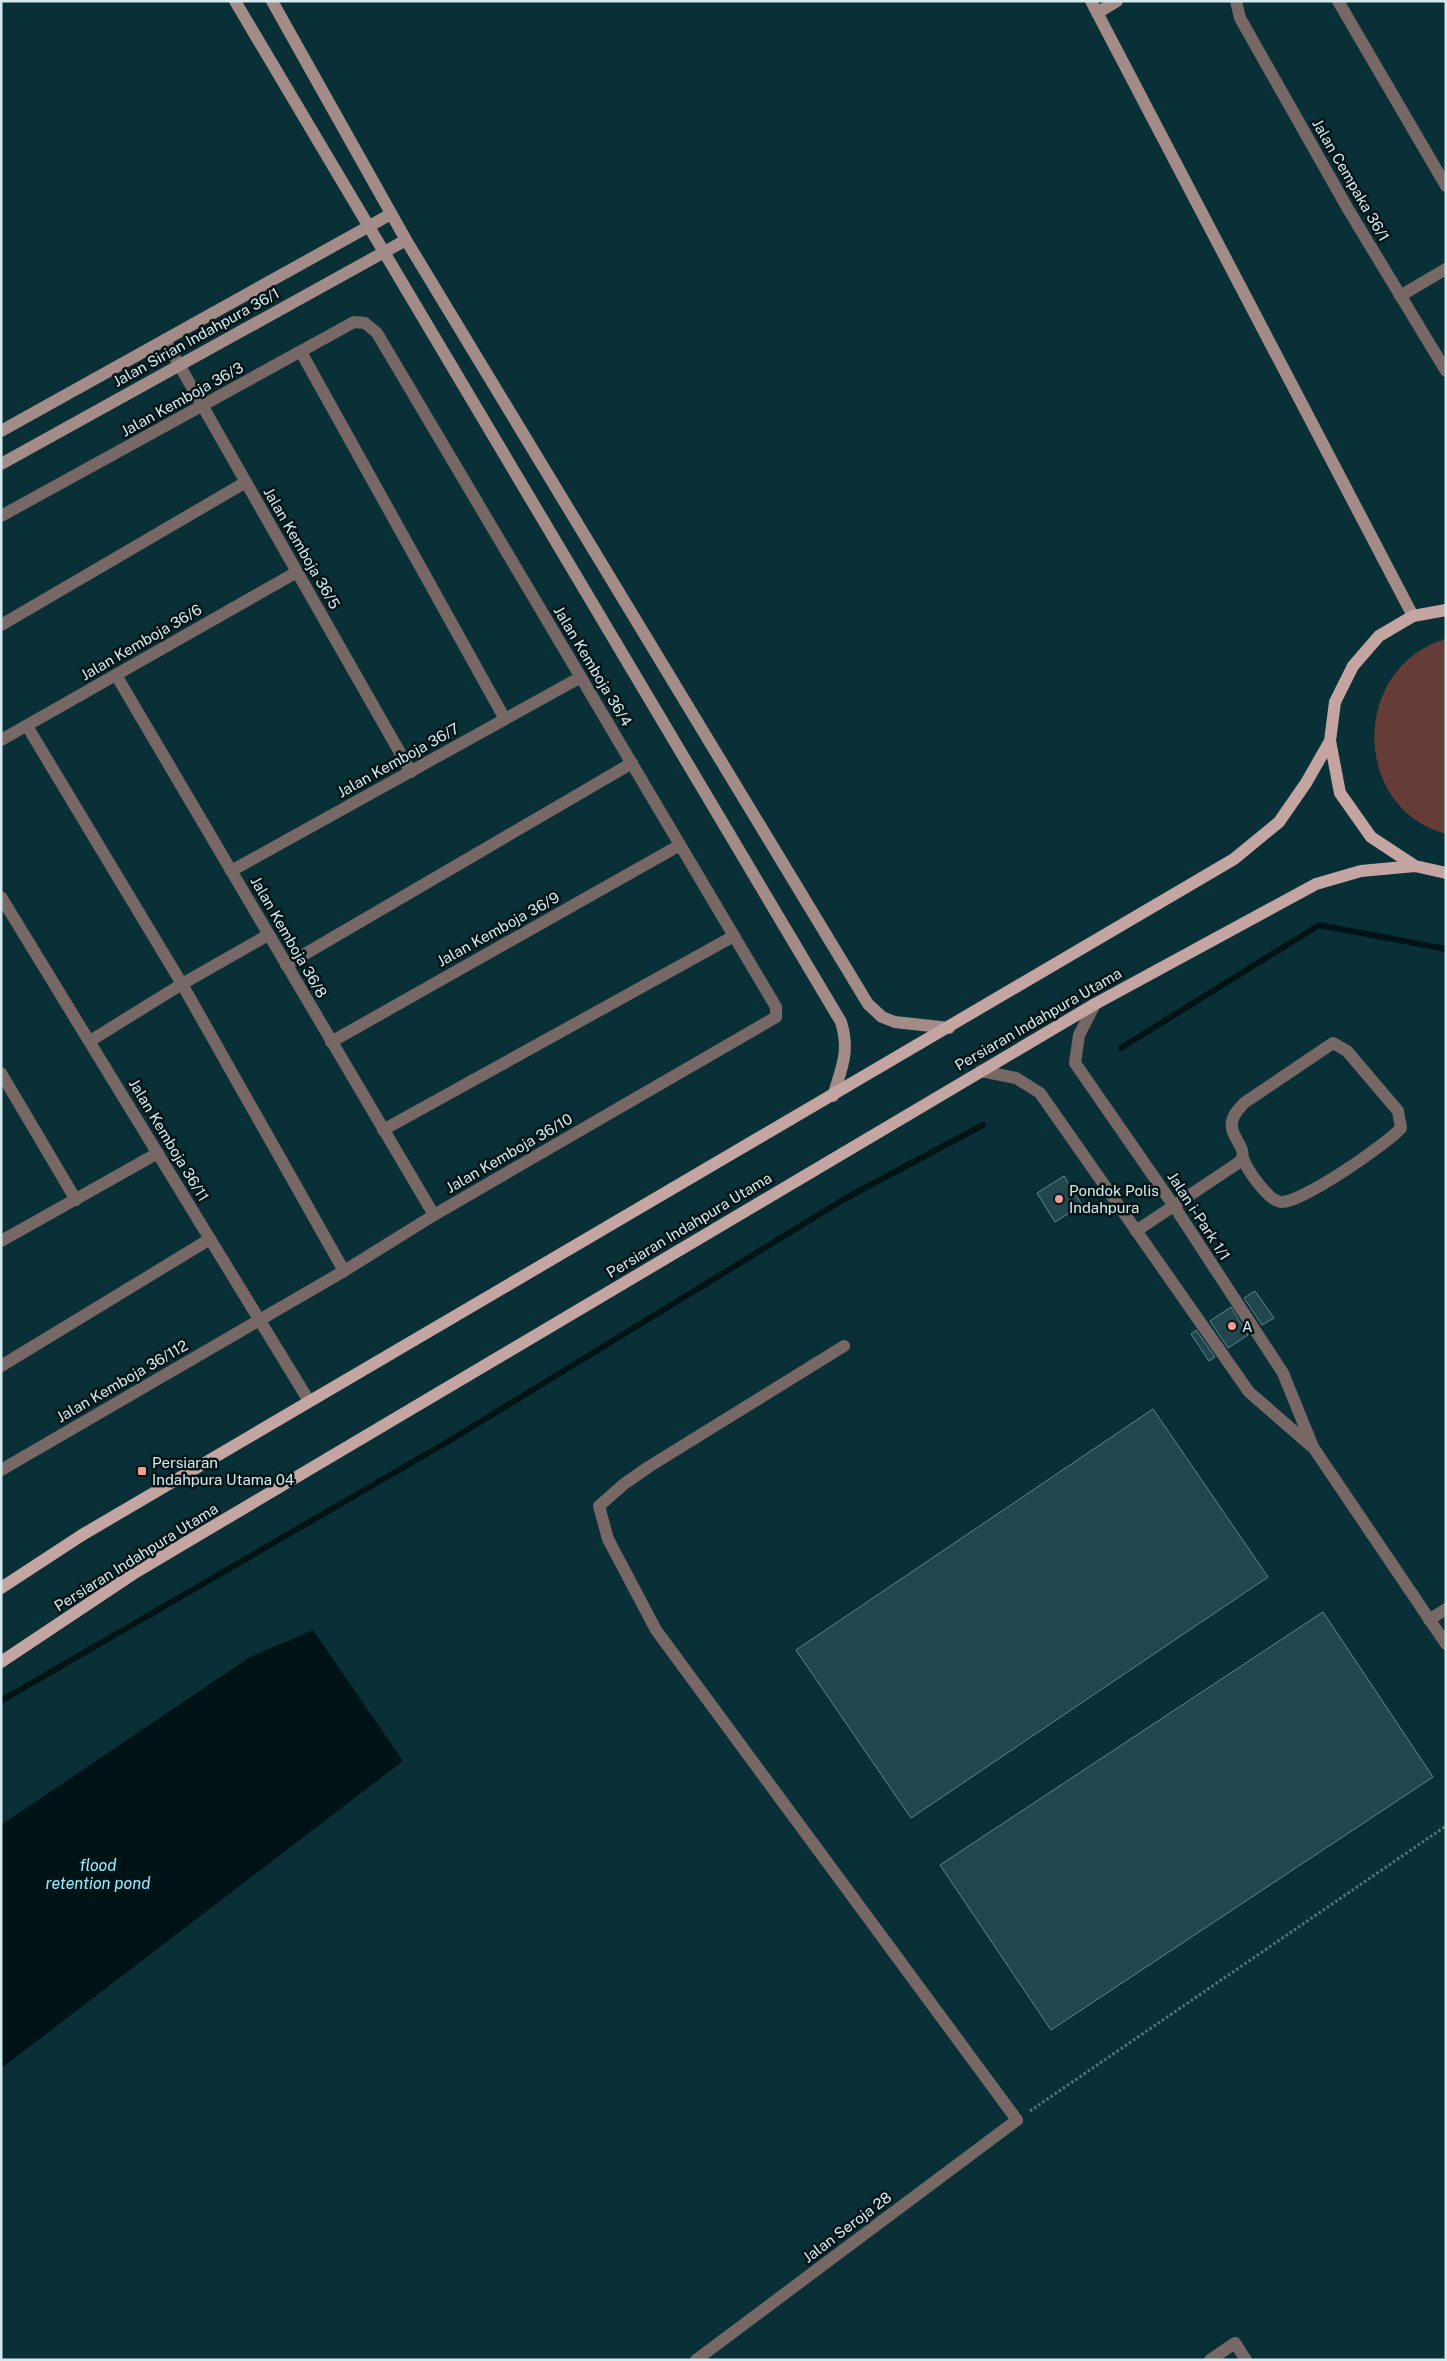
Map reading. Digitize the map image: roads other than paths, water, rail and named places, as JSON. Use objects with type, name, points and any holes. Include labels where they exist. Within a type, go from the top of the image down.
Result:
[{"type":"main road","points":[[234,1],[841,1022],[847,1040],[844,1061],[834,1096]]},
{"type":"main road","points":[[272,1],[406,240],[868,1004],[882,1017],[895,1022],[949,1028]]},
{"type":"main road","points":[[1091,1],[1413,616]]},
{"type":"main road","points":[[1097,13],[1117,1]]},
{"type":"main road","name":"Jalan Sirian Indahpura 36/1","points":[[1,431],[391,214]]},
{"type":"main road","name":"Jalan Sirian Indahpura 36/1","points":[[1,464],[406,240]]},
{"type":"main road","points":[[1446,610],[1413,616],[1379,636],[1352,666],[1335,702],[1330,741],[1340,793],[1371,837],[1415,866],[1446,873]]},
{"type":"main road","points":[[1,1588],[82,1535],[834,1096],[1234,859],[1279,822],[1306,783],[1330,741]]},
{"type":"main road","name":"Persiaran Indahpura Utama","points":[[1,1662],[136,1572],[1095,1004],[1316,884],[1361,871],[1415,866]]},
{"type":"street","name":"Jalan Cempaka 36/1","points":[[1236,1],[1240,18],[1400,296],[1446,371]]},
{"type":"street","points":[[1338,1],[1446,186]]},
{"type":"street","points":[[1400,296],[1446,269]]},
{"type":"street","name":"Jalan Kemboja 36/3","points":[[1,516],[354,322],[365,323],[377,333]]},
{"type":"street","name":"Jalan Kemboja 36/4","points":[[377,333],[776,1007],[776,1017]]},
{"type":"street","name":"Jalan Kemboja 36/5","points":[[166,340],[410,772]]},
{"type":"street","points":[[301,352],[505,719]]},
{"type":"street","points":[[1,626],[246,482]]},
{"type":"street","name":"Jalan Kemboja 36/6","points":[[1,740],[297,572]]},
{"type":"street","name":"Jalan Kemboja 36/8","points":[[116,675],[434,1215]]},
{"type":"street","name":"Jalan Kemboja 36/7","points":[[231,871],[581,677]]},
{"type":"street","points":[[27,726],[182,984],[344,1271]]},
{"type":"street","points":[[286,965],[632,763]]},
{"type":"street","name":"Jalan Kemboja 36/9","points":[[331,1042],[680,845]]},
{"type":"street","name":"Jalan Kemboja 36/11","points":[[1,897],[310,1401]]},
{"type":"street","points":[[90,1041],[268,934]]},
{"type":"street","points":[[383,1130],[734,936]]},
{"type":"street","name":"Jalan i-Park 1/1","points":[[1095,1004],[1079,1036],[1075,1062],[1174,1206],[1283,1373],[1313,1447],[1446,1644]]},
{"type":"street","name":"Jalan Kemboja 36/10","points":[[260,1319],[344,1271],[434,1215],[776,1017]]},
{"type":"street","points":[[1136,1231],[1238,1164],[1243,1158],[1232,1128],[1234,1114],[1244,1103],[1333,1043],[1347,1052],[1398,1111],[1402,1121],[1401,1128],[1396,1133],[1317,1188],[1292,1201],[1280,1202],[1270,1196],[1256,1180],[1243,1158]]},
{"type":"street","name":"Jalan i-Park 1/1","points":[[981,1071],[1016,1078],[1040,1093],[1249,1392],[1313,1447]]},
{"type":"street","points":[[1,1074],[76,1200]]},
{"type":"street","points":[[1,1241],[158,1153]]},
{"type":"street","points":[[1,1366],[210,1238]]},
{"type":"street","name":"Jalan Kemboja 36/112","points":[[1,1470],[260,1319]]},
{"type":"street","name":"Jalan Seroja 28","points":[[696,2360],[1017,2120],[656,1630],[608,1539],[599,1506],[624,1484],[650,1466],[844,1346]]},
{"type":"street","points":[[1429,1620],[1446,1609]]},
{"type":"street","points":[[1210,2360],[1235,2343],[1246,2360]]},
{"type":"water","name":"flood retention pond","points":[[313,1630],[403,1761],[3,2067],[1,2065],[1,1825],[250,1657]]},
{"type":"waterway","points":[[1121,1048],[1319,925],[1446,949]]},
{"type":"waterway","points":[[1,1701],[454,1438],[846,1198],[983,1125]]},
{"type":"place","name":"Pondok Polis Indahpura","points":[[1059,1199]]},
{"type":"place","name":"A","points":[[1232,1326]]},
{"type":"place","name":"Persiaran Indahpura Utama 04","points":[[142,1471]]}]
